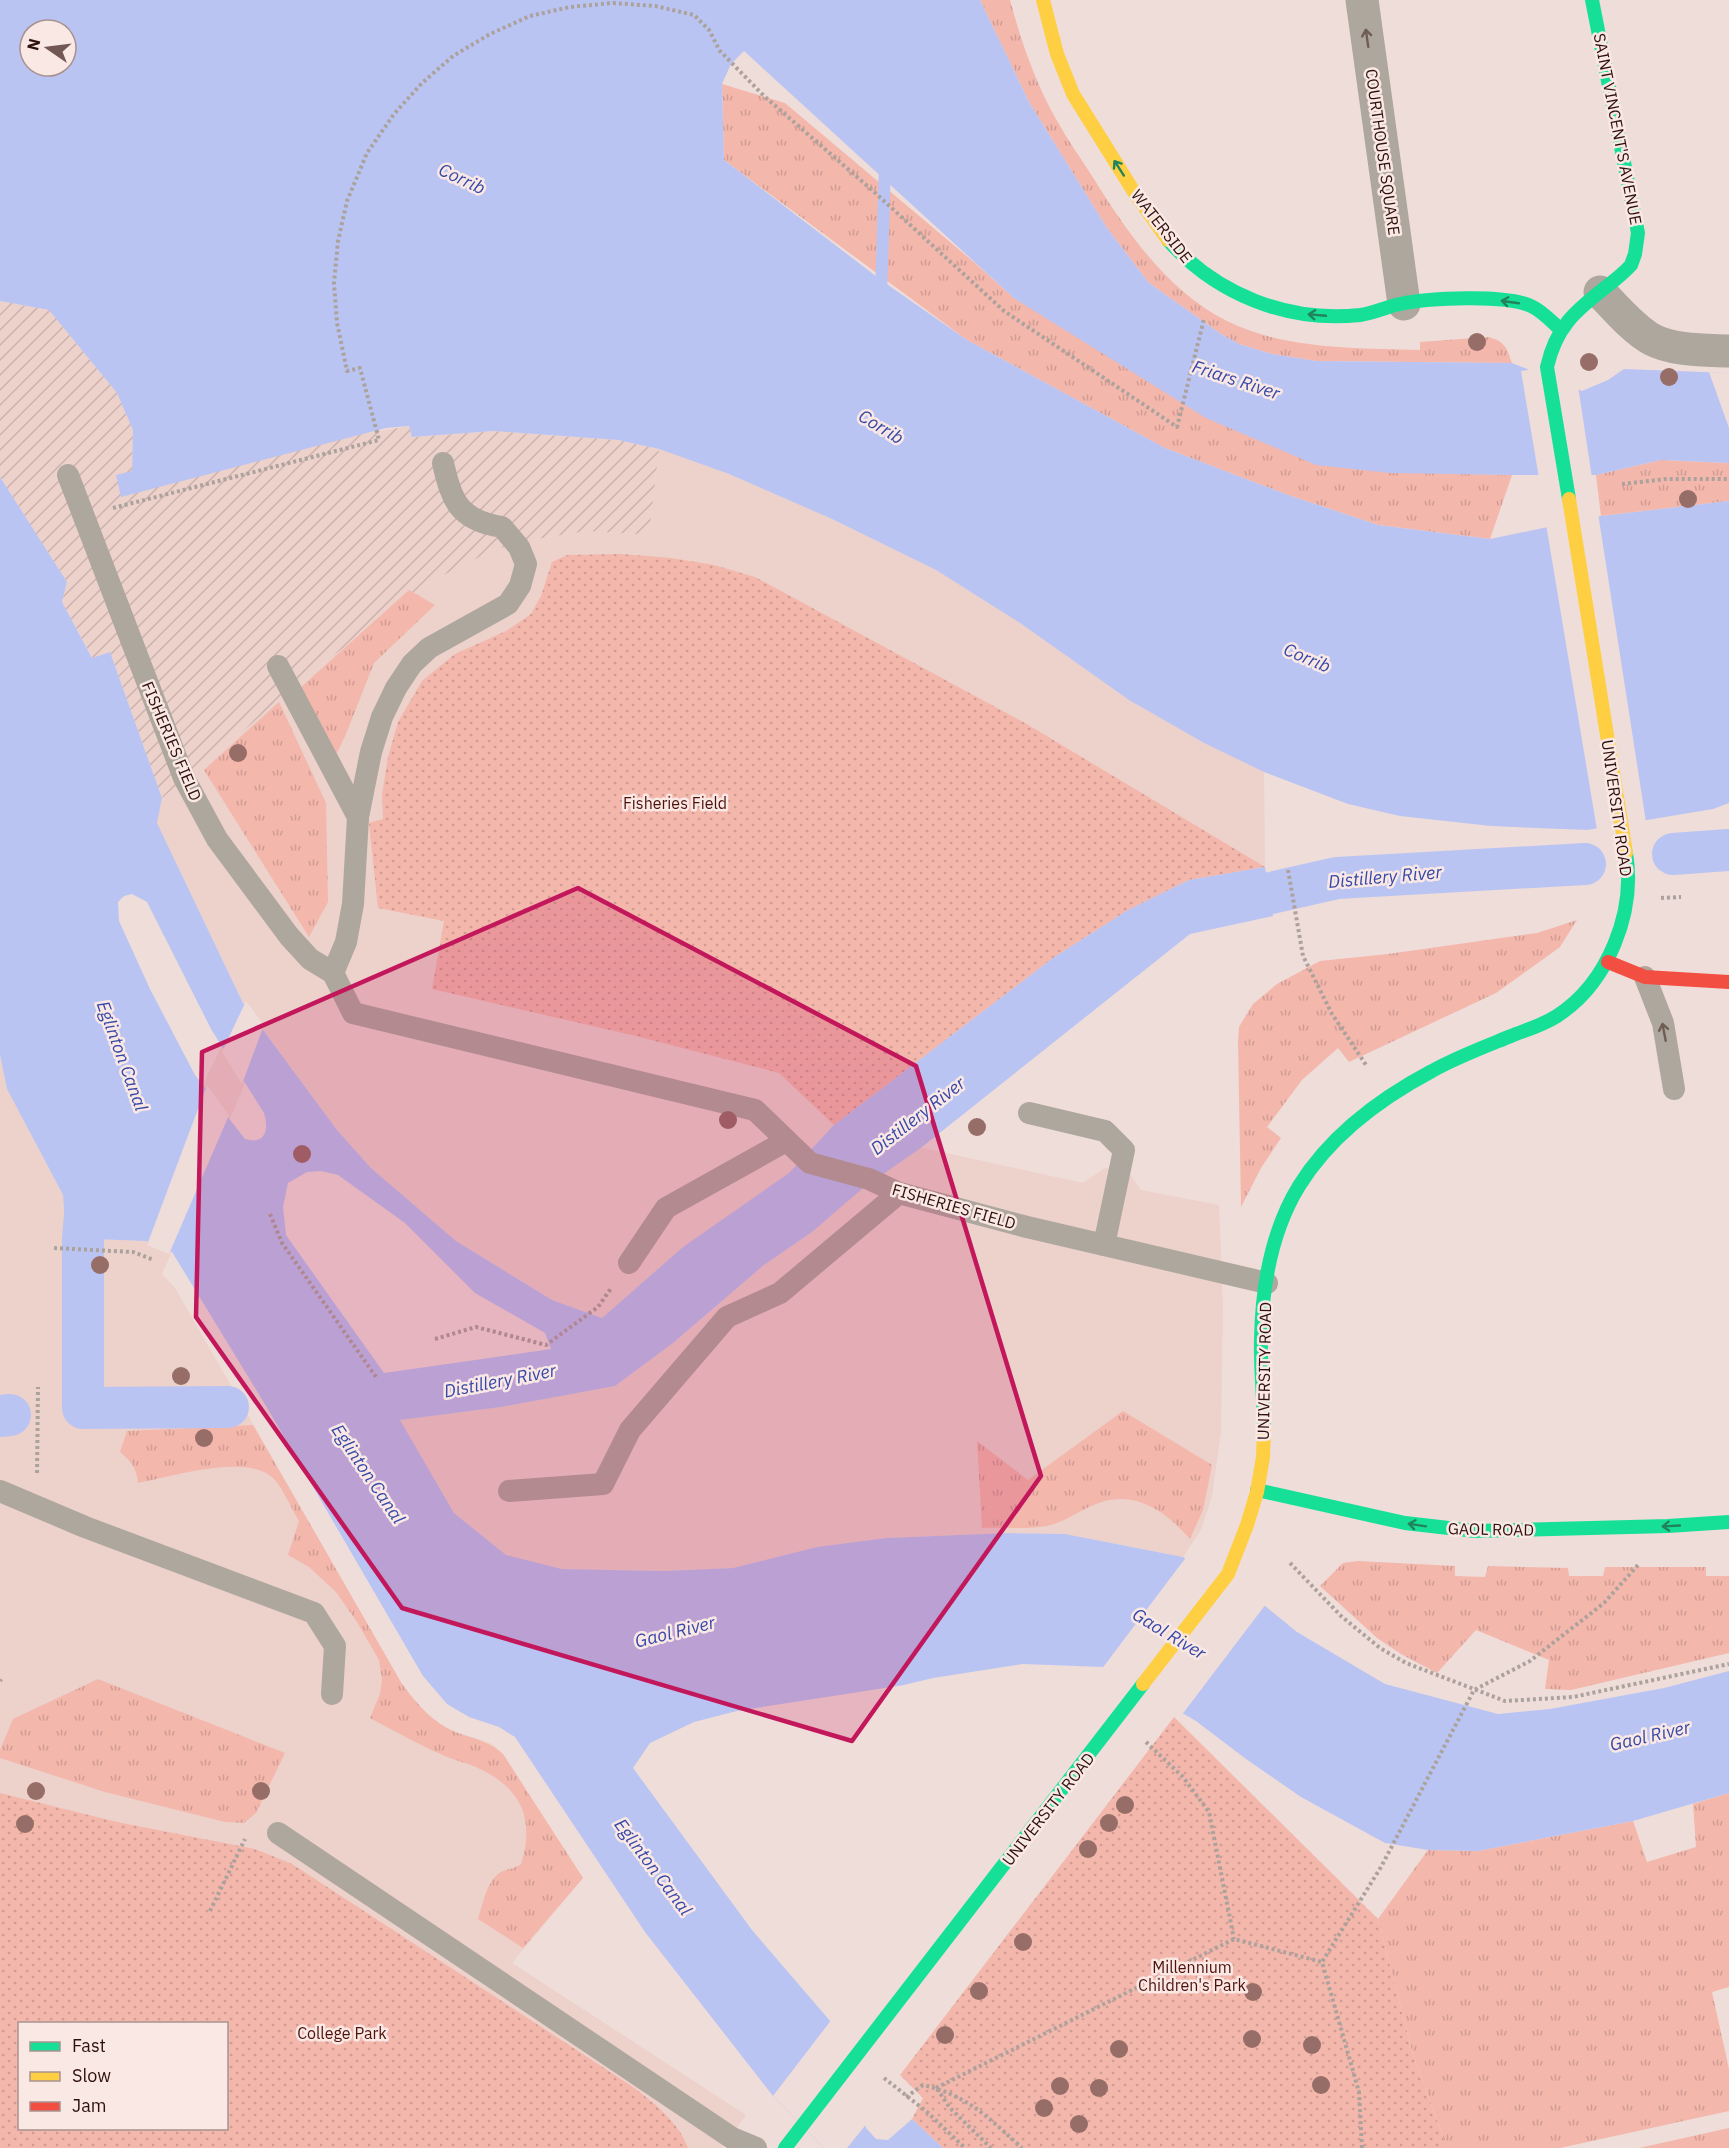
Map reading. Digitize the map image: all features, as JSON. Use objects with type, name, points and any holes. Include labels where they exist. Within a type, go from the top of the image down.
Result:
[{"type":"main road","name":"WATERSIDE","points":[[1043,0],[1059,62],[1083,111],[1155,222],[1173,247],[1193,267],[1237,293],[1283,310],[1317,316],[1359,315],[1404,304],[1485,299],[1530,305],[1560,329]]},
{"type":"main road","name":"SAINT VINCENT'S AVENUE","points":[[1547,367],[1551,346],[1560,329],[1574,313],[1631,265],[1636,250],[1638,233],[1592,0]]},
{"type":"main road","name":"UNIVERSITY ROAD","points":[[785,2148],[1228,1574],[1246,1532],[1257,1491],[1264,1441],[1261,1337],[1267,1283],[1289,1201],[1310,1170],[1344,1132],[1389,1096],[1453,1060],[1556,1017],[1584,993],[1608,962],[1619,934],[1626,898],[1627,858],[1547,367]]},
{"type":"main road","points":[[1608,962],[1645,976],[1729,982]]},
{"type":"main road","name":"GAOL ROAD","points":[[1257,1491],[1405,1523],[1475,1531],[1668,1526],[1729,1521]]},
{"type":"street","name":"COURTHOUSE SQUARE","points":[[1362,0],[1404,304]]},
{"type":"street","points":[[1600,292],[1629,322],[1652,340],[1691,349],[1729,351]]},
{"type":"lane","points":[[333,973],[346,942],[353,904],[358,816],[371,752],[382,717],[406,672],[429,648],[508,604],[520,586],[526,564],[519,548],[502,527],[487,525],[465,514],[450,493],[443,463]]},
{"type":"lane","name":"FISHERIES FIELD","points":[[68,475],[184,778],[216,838],[289,936],[310,959],[333,973],[353,1013],[755,1110],[810,1163],[869,1179],[899,1193],[1104,1245],[1267,1283]]},
{"type":"lane","points":[[278,666],[358,816]]},
{"type":"lane","points":[[1645,976],[1663,1023],[1674,1089]]},
{"type":"lane","points":[[1029,1113],[1105,1131],[1124,1150],[1104,1245]]},
{"type":"lane","points":[[629,1263],[666,1209],[786,1141]]},
{"type":"lane","points":[[509,1491],[603,1484],[630,1430],[727,1317],[780,1293],[899,1193]]},
{"type":"lane","points":[[0,1491],[85,1527],[315,1612],[335,1646],[332,1694]]},
{"type":"lane","points":[[278,1833],[732,2138],[756,2148]]},
{"type":"path","points":[[83,516],[379,440],[360,368],[347,371],[337,323],[334,283],[338,241],[347,201],[367,153],[394,114],[422,83],[453,56],[490,34],[530,16],[570,7],[613,3],[656,6],[694,15],[709,30],[720,51],[731,64],[764,96],[891,207],[1004,311],[1177,428],[1205,313]]},
{"type":"path","points":[[1622,484],[1667,479],[1729,478]]},
{"type":"path","points":[[1288,870],[1303,956],[1332,1014],[1365,1065]]},
{"type":"path","points":[[270,1214],[282,1243],[376,1377]]},
{"type":"path","points":[[54,1248],[133,1252],[154,1260]]},
{"type":"path","points":[[435,1338],[476,1328],[546,1345],[598,1307]]},
{"type":"path","points":[[37,1505],[38,1387]]},
{"type":"path","points":[[1362,2148],[1359,2092],[1322,1962],[1381,1867],[1474,1690],[1530,1661],[1604,1603],[1645,1558]]},
{"type":"path","points":[[1290,1563],[1341,1616],[1380,1648],[1406,1663],[1505,1701],[1573,1697],[1729,1664]]},
{"type":"path","points":[[1142,1738],[1183,1777],[1209,1812],[1234,1939]]},
{"type":"path","points":[[210,1911],[248,1834]]},
{"type":"path","points":[[936,2088],[1234,1939],[1322,1962]]},
{"type":"path","points":[[884,2077],[927,2112],[965,2148]]},
{"type":"path","points":[[906,2097],[922,2085],[936,2088],[977,2108],[1022,2148]]},
{"type":"path","points":[[936,2088],[950,2108],[991,2148]]},
{"type":"highlighted area","points":[[578,888],[916,1066],[1041,1476],[852,1741],[402,1608],[196,1317],[202,1052]]},
{"type":"shaded area","points":[[0,301],[49,310],[117,393],[133,430],[132,471],[410,426],[413,437],[494,431],[618,440],[659,449],[649,535],[587,531],[530,540],[493,550],[422,586],[333,656],[162,798],[110,652],[93,659],[62,602],[67,582],[0,477]]},
{"type":"shaded area","points":[[659,449],[729,474],[832,519],[936,570],[1020,623],[1129,700],[1204,743],[1264,772],[1265,867],[1189,880],[850,1132],[1083,1183],[1105,1168],[1130,1174],[1141,1190],[1219,1205],[1223,1307],[1221,1432],[1212,1496],[1201,1530],[1183,1557],[1065,1534],[1008,1533],[886,1538],[817,1547],[733,1568],[663,1571],[562,1569],[506,1556],[454,1513],[399,1420],[501,1407],[615,1386],[673,1343],[764,1265],[812,1232],[683,1247],[602,1318],[552,1300],[456,1241],[371,1168],[337,1130],[265,1032],[241,1093],[162,1274],[175,1288],[402,1684],[419,1707],[437,1723],[492,1744],[503,1754],[583,1878],[512,1963],[746,2115],[722,2148],[0,2148],[0,1055],[7,1089],[63,1195],[66,1238],[146,1241],[207,1076],[243,1003],[157,823],[162,798],[333,656],[422,586],[493,550],[530,540],[587,531],[649,535]]},
{"type":"green space","points":[[980,0],[1010,0],[1035,76],[1048,105],[1069,141],[1134,239],[1167,277],[1205,308],[1249,330],[1322,346],[1420,350],[1420,342],[1488,337],[1504,346],[1512,363],[1316,361],[1272,354],[1239,344],[1221,334],[1149,283],[1107,228],[1029,102]]},
{"type":"green space","points":[[722,84],[785,103],[1015,299],[1453,473],[1512,475],[1490,539],[1378,525],[1288,495],[1165,448],[967,340],[724,160]]},
{"type":"green space","points":[[1661,460],[1729,463],[1729,501],[1601,516],[1596,475]]},
{"type":"green space","name":"Fisheries Field","points":[[622,554],[671,558],[714,565],[755,577],[1025,723],[1265,867],[1189,880],[1128,910],[1053,958],[834,1125],[779,1073],[636,1036],[432,989],[444,921],[378,908],[369,823],[383,819],[382,795],[388,757],[398,722],[422,681],[455,654],[506,631],[531,614],[541,596],[552,562],[567,555]]},
{"type":"green space","points":[[409,590],[435,605],[374,663],[335,757],[300,688]]},
{"type":"green space","points":[[279,702],[326,803],[328,902],[309,937],[204,770]]},
{"type":"green space","points":[[1577,920],[1560,947],[1496,993],[1349,1062],[1338,1048],[1302,1080],[1267,1127],[1281,1138],[1261,1168],[1241,1207],[1238,1040],[1239,1027],[1253,1004],[1277,984],[1320,961],[1537,933]]},
{"type":"green space","points":[[1123,1411],[1212,1465],[1203,1510],[1190,1539],[1162,1513],[1128,1499],[1102,1502],[1043,1527],[982,1528],[977,1441],[1028,1480]]},
{"type":"green space","points":[[253,1425],[402,1684],[419,1705],[439,1723],[455,1732],[486,1743],[503,1754],[583,1878],[523,1948],[478,1919],[486,1892],[493,1879],[503,1871],[521,1864],[526,1833],[522,1808],[506,1786],[494,1777],[476,1767],[449,1758],[370,1718],[380,1694],[382,1680],[379,1660],[336,1592],[309,1567],[288,1555],[299,1521],[276,1481],[261,1471],[245,1467],[227,1467],[188,1472],[138,1483],[133,1466],[120,1452],[127,1431]]},
{"type":"green space","points":[[1358,1561],[1455,1566],[1455,1576],[1485,1577],[1488,1566],[1568,1568],[1569,1576],[1603,1576],[1605,1567],[1706,1567],[1706,1576],[1729,1576],[1729,1653],[1571,1690],[1545,1689],[1549,1660],[1476,1630],[1437,1673],[1377,1638],[1320,1586],[1343,1563]]},
{"type":"green space","points":[[98,1679],[285,1753],[256,1813],[244,1823],[225,1822],[105,1792],[0,1758],[0,1750],[13,1719]]},
{"type":"green space","name":"Millennium Children's Park","points":[[1174,1717],[1378,1919],[1413,2055],[1447,2148],[943,2148],[912,2119],[923,2098],[900,2075]]},
{"type":"green space","name":"College Park","points":[[0,1793],[117,1822],[255,1849],[292,1864],[630,2085],[656,2105],[671,2121],[684,2138],[688,2148],[0,2148]]},
{"type":"green space","points":[[1729,1793],[1729,1987],[1712,1992],[1729,2069],[1729,2111],[1560,2148],[1447,2148],[1413,2055],[1378,1919],[1428,1850],[1478,1851],[1633,1821],[1647,1862],[1696,1847],[1693,1804]]},
{"type":"green space","points":[[1729,2128],[1729,2148],[1639,2148]]},
{"type":"water","points":[[0,0],[980,0],[1029,102],[1107,228],[1149,283],[1221,334],[1239,344],[1272,354],[1316,361],[1512,363],[1582,391],[1608,380],[1624,369],[1729,373],[1729,463],[1661,460],[1596,475],[1390,473],[1316,465],[1206,418],[1015,299],[744,51],[731,64],[722,84],[724,160],[881,280],[967,340],[1165,448],[1288,495],[1378,525],[1490,539],[1601,516],[1729,501],[1729,803],[1713,809],[1587,830],[1491,826],[1400,816],[1348,804],[1264,772],[1204,743],[1129,700],[1020,623],[936,570],[832,519],[729,474],[659,449],[618,440],[494,431],[412,437],[409,426],[386,428],[121,497],[116,475],[132,471],[133,430],[117,393],[49,310],[0,301]]},
{"type":"water","points":[[0,477],[67,582],[62,602],[92,658],[110,652],[162,798],[157,823],[243,1003],[337,1130],[371,1168],[456,1241],[552,1300],[602,1318],[683,1247],[789,1173],[834,1125],[1053,958],[1128,910],[1189,880],[1265,867],[1273,916],[1190,934],[922,1147],[862,1189],[812,1232],[764,1265],[673,1343],[615,1386],[501,1407],[400,1420],[454,1513],[506,1555],[562,1569],[663,1571],[733,1568],[817,1547],[886,1538],[1008,1533],[1065,1534],[1183,1557],[1265,1606],[1297,1632],[1385,1684],[1498,1714],[1550,1709],[1664,1688],[1729,1671],[1729,1793],[1633,1821],[1478,1851],[1428,1850],[1385,1843],[1301,1797],[1196,1721],[1103,1667],[1023,1664],[737,1711],[694,1722],[650,1743],[633,1768],[752,1930],[831,2022],[866,2128],[876,2139],[888,2140],[912,2119],[943,2148],[824,2148],[773,2096],[645,1932],[515,1737],[499,1727],[469,1717],[447,1704],[423,1676],[266,1406],[172,1252],[146,1241],[66,1238],[63,1195],[7,1089],[0,1055]],"holes":[[[132,894],[147,902],[211,1029],[264,1113],[266,1130],[262,1138],[245,1139],[195,1075],[150,989],[119,921],[118,902],[124,896]],[[321,1171],[338,1175],[405,1223],[475,1293],[545,1333],[551,1349],[384,1373],[286,1235],[283,1207],[288,1183],[307,1172]]]},
{"type":"pier","points":[[1535,369],[1578,386],[1592,478],[1539,478],[1521,371]]},
{"type":"pier","points":[[1709,372],[1729,373],[1729,428]]},
{"type":"pier","points":[[1598,513],[1646,822],[1597,830],[1546,524]]},
{"type":"pier","points":[[246,1001],[264,1025],[242,1084],[222,1052]]},
{"type":"pier","points":[[207,1085],[229,1115],[169,1254],[147,1245]]},
{"type":"pier","points":[[1187,1556],[1266,1604],[1181,1716],[1101,1670]]},
{"type":"pier","points":[[832,2019],[868,2122],[847,2148],[824,2148],[773,2096]]},
{"type":"waterway","points":[[881,297],[885,165]]},
{"type":"waterway","name":"Distillery River","points":[[1673,854],[1729,850]]},
{"type":"waterway","name":"Distillery River","points":[[1213,906],[1337,878],[1585,864]]},
{"type":"waterway","name":"Distillery River","points":[[88,1182],[83,1238],[83,1408],[228,1407]]},
{"type":"waterway","name":"Distillery River","points":[[0,1416],[10,1415]]},
{"type":"traffic: fast","points":[[1569,499],[1547,367],[1561,330],[1568,321],[1631,265],[1638,233],[1592,0]]},
{"type":"traffic: fast","points":[[1168,240],[1208,276],[1231,290],[1280,309],[1306,314],[1360,315],[1400,304],[1429,300],[1467,298],[1504,300],[1531,306],[1543,313],[1560,329]]},
{"type":"traffic: fast","points":[[1264,1430],[1261,1339],[1266,1279],[1275,1240],[1299,1186],[1341,1135],[1394,1093],[1451,1061],[1546,1022],[1575,1002],[1591,985],[1604,965],[1622,922],[1627,899],[1626,853]]},
{"type":"traffic: fast","points":[[1257,1490],[1405,1523],[1475,1531],[1668,1526],[1729,1522]]},
{"type":"traffic: fast","points":[[785,2148],[1143,1684]]},
{"type":"traffic: slow","points":[[1043,0],[1057,54],[1073,94],[1134,192],[1168,240]]},
{"type":"traffic: slow","points":[[1569,499],[1626,853]]},
{"type":"traffic: slow","points":[[1143,1684],[1228,1574],[1257,1492],[1263,1457],[1264,1430]]},
{"type":"traffic: jam","points":[[1608,962],[1645,977],[1729,982]]},
{"type":"water label","name":"Corrib","points":[[462,179]]},
{"type":"water label","name":"Friars River","points":[[1236,380]]},
{"type":"water label","name":"Corrib","points":[[881,427]]},
{"type":"water label","name":"Corrib","points":[[1307,658]]},
{"type":"water label","name":"Eglinton Canal","points":[[122,1056]]},
{"type":"water label","name":"Eglinton Canal","points":[[368,1474]]},
{"type":"water label","name":"Gaol River","points":[[675,1632]]},
{"type":"water label","name":"Gaol River","points":[[1169,1634]]},
{"type":"water label","name":"Gaol River","points":[[1650,1736]]},
{"type":"water label","name":"Eglinton Canal","points":[[653,1867]]}]
